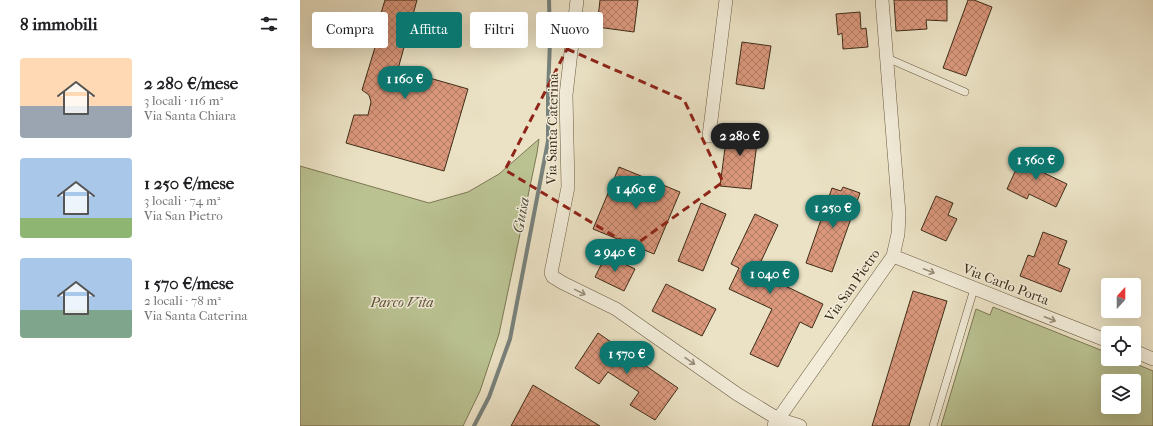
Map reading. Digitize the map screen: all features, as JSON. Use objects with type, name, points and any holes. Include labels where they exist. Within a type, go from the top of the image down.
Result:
[{"type":"street","name":"Via Santa Caterina","points":[[577,0],[566,95],[568,187],[551,269],[553,277],[616,309],[776,423],[800,426]]},
{"type":"street","points":[[708,136],[726,0]]},
{"type":"street","name":"Via San Pietro","points":[[776,423],[893,256],[898,234],[900,214],[882,0]]},
{"type":"street","name":"Via Carlo Porta","points":[[893,256],[1101,338]]},
{"type":"street","points":[[1141,354],[1153,359]]},
{"type":"lane","points":[[887,58],[965,92]]},
{"type":"lane","points":[[933,426],[974,289]]},
{"type":"highlighted area","points":[[567,49],[684,100],[723,182],[632,247],[505,170]]},
{"type":"green space","name":"Parco Vita","points":[[539,139],[499,334],[480,391],[463,426],[300,426],[300,166],[429,203],[468,192],[499,174]]},
{"type":"green space","points":[[993,307],[1101,350],[1101,366],[1141,366],[1153,371],[1153,426],[941,426],[976,309],[990,315]]},
{"type":"building","points":[[385,0],[417,0],[414,12],[396,12],[396,48],[404,48],[398,69],[468,89],[444,171],[346,143],[354,115],[368,115],[371,102],[369,95],[362,90],[375,48],[388,48],[388,12],[381,12]]},
{"type":"building","points":[[600,0],[638,0],[634,32],[603,28],[603,12],[599,12]]},
{"type":"building","points":[[894,0],[947,0],[947,21],[926,20],[927,29],[896,31]]},
{"type":"building","points":[[968,0],[974,0],[992,7],[966,76],[943,68]]},
{"type":"building","points":[[860,12],[861,29],[866,28],[868,47],[843,49],[842,33],[838,35],[836,14]]},
{"type":"building","points":[[742,42],[771,46],[764,89],[736,84]]},
{"type":"building","points":[[728,125],[759,128],[751,189],[720,186]]},
{"type":"building","points":[[1025,150],[1047,161],[1042,172],[1067,184],[1056,207],[1029,194],[1027,199],[1007,189]]},
{"type":"building","points":[[619,167],[680,192],[654,254],[593,229]]},
{"type":"building","points":[[843,187],[860,193],[832,272],[806,263],[832,188],[841,191]]},
{"type":"building","points":[[936,196],[953,203],[948,215],[957,219],[946,241],[921,230]]},
{"type":"building","points":[[701,203],[726,214],[703,271],[678,261]]},
{"type":"building","points":[[755,214],[778,225],[756,272],[823,304],[812,328],[800,322],[778,367],[750,354],[772,309],[729,289],[739,268],[731,264]]},
{"type":"building","points":[[1043,232],[1067,241],[1058,264],[1070,269],[1061,292],[1020,276],[1028,255],[1034,257]]},
{"type":"building","points":[[606,255],[635,269],[624,291],[595,277]]},
{"type":"building","points":[[666,284],[716,309],[702,336],[652,311]]},
{"type":"building","points":[[913,291],[947,301],[909,426],[872,426]]},
{"type":"building","points":[[598,333],[678,388],[655,420],[630,405],[639,392],[608,372],[599,384],[575,368]]},
{"type":"building","points":[[533,385],[556,399],[600,426],[511,426]]},
{"type":"waterway","name":"Guisa","points":[[474,426],[489,397],[510,339],[548,141],[550,41],[549,0]]}]
